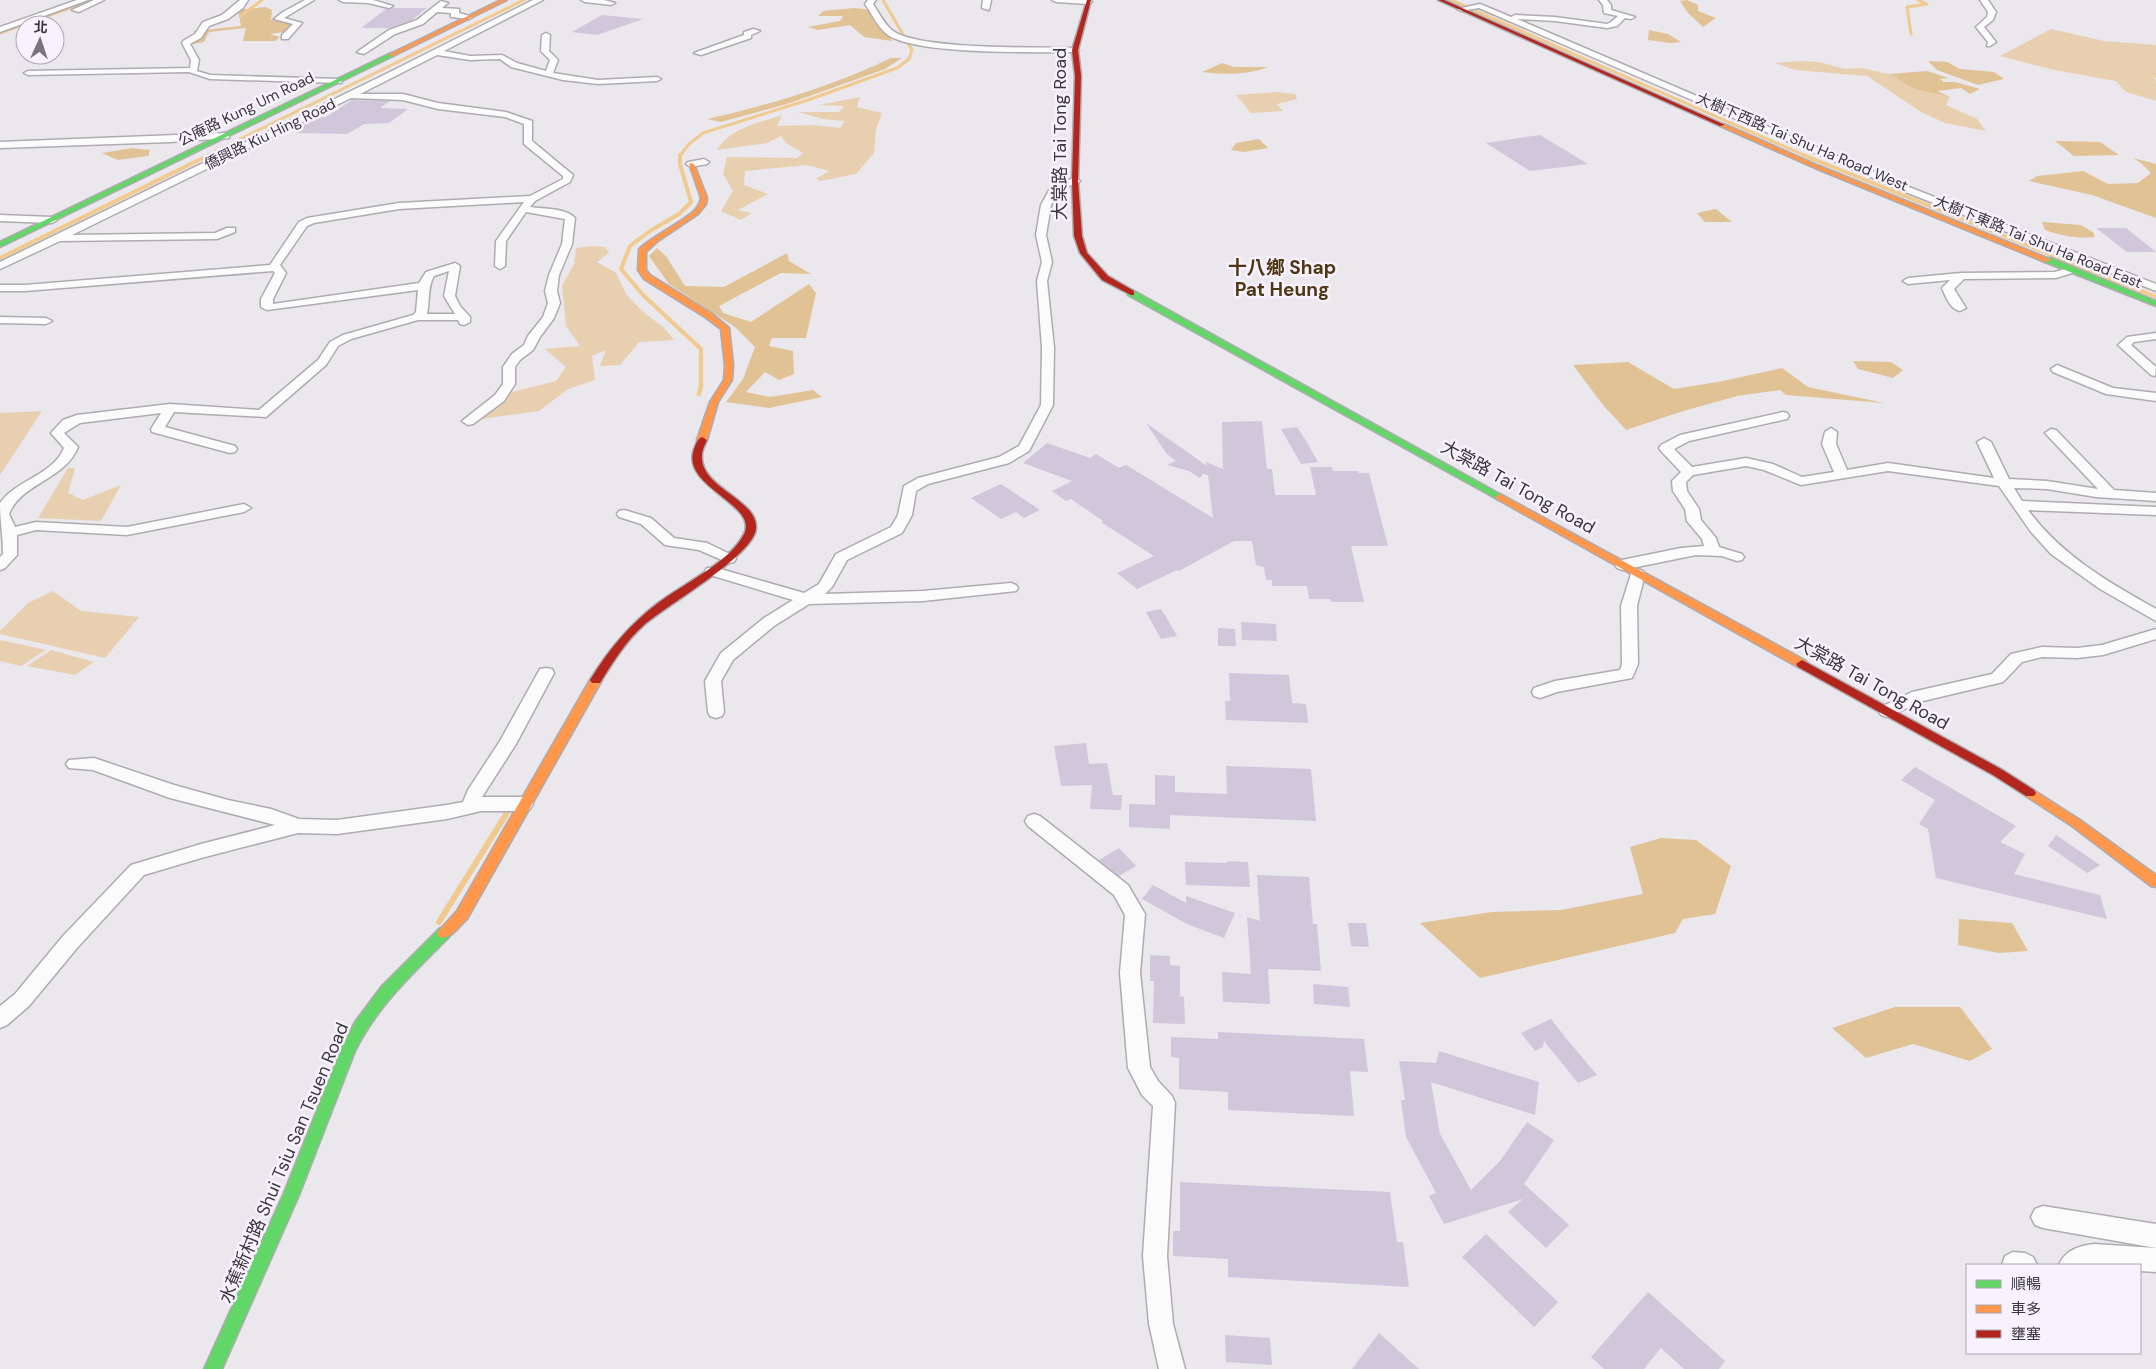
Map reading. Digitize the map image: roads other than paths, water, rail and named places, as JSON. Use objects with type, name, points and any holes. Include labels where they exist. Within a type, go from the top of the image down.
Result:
[{"type":"street","points":[[0,30],[84,0]]},
{"type":"street","points":[[60,15],[100,0]]},
{"type":"street","points":[[192,70],[195,60],[186,43],[198,36],[206,24],[225,17],[240,6],[244,0]]},
{"type":"street","points":[[285,37],[298,23],[278,19],[285,13],[300,8],[310,0]]},
{"type":"street","points":[[343,0],[390,3]]},
{"type":"street","name":"公庵路 Kung Um Road","points":[[0,245],[505,0]]},
{"type":"street","name":"僑興路 Kiu Hing Road","points":[[0,266],[539,0]]},
{"type":"street","points":[[585,0],[611,3]]},
{"type":"street","points":[[872,0],[870,4],[879,18],[892,34],[900,39],[940,46],[1075,50]]},
{"type":"street","points":[[1056,0],[1089,1]]},
{"type":"street","name":"大樹下西路 Tai Shu Ha Road West","points":[[1440,0],[1817,167],[2156,304]]},
{"type":"street","points":[[1603,0],[1607,5],[1607,11],[1634,17]]},
{"type":"street","points":[[1984,0],[1992,12],[1990,18],[1980,27],[1992,42],[1990,44]]},
{"type":"street","name":"大棠路 Tai Tong Road","points":[[1089,1],[1075,50],[1078,89],[1075,181],[1078,236],[1084,253],[1105,278],[1997,772],[2076,823],[2156,882]]},
{"type":"street","points":[[361,52],[388,34],[420,22],[444,3]]},
{"type":"street","name":"大樹下東路 Tai Shu Ha Road East","points":[[1461,9],[1480,6],[1889,183],[2156,288]]},
{"type":"street","points":[[435,10],[456,12],[454,15],[469,17]]},
{"type":"street","points":[[0,21],[56,11]]},
{"type":"street","name":"大樹下東路 Tai Shu Ha Road East","points":[[1506,17],[1555,19],[1607,26],[1614,24],[1623,15]]},
{"type":"street","points":[[698,53],[738,41],[748,36],[747,34],[756,31]]},
{"type":"street","points":[[0,37],[15,32]]},
{"type":"street","points":[[388,34],[434,34]]},
{"type":"street","points":[[546,35],[545,50],[554,60],[548,75]]},
{"type":"street","points":[[436,52],[470,58],[502,57],[508,59],[509,63],[548,75],[598,82],[657,79]]},
{"type":"street","points":[[28,73],[192,70],[197,74],[210,78],[338,81]]},
{"type":"street","points":[[346,96],[403,97],[438,106],[506,115],[529,123],[527,142],[568,175],[567,180],[532,199],[523,209],[501,241],[500,266]]},
{"type":"street","points":[[0,145],[33,142],[161,141],[226,136]]},
{"type":"street","name":"水蕉新村路 Shui Tsiu San Tsuen Road","points":[[213,1369],[291,1195],[348,1050],[360,1026],[387,990],[462,915],[521,804],[609,657],[638,624],[677,594],[729,559],[750,533],[752,526],[748,516],[733,501],[711,484],[701,471],[697,456],[714,402],[728,380],[729,365],[725,328],[708,314],[647,277],[642,270],[640,261],[642,251],[655,239],[696,213],[703,204],[704,198],[696,161]]},
{"type":"street","points":[[716,712],[712,681],[727,657],[769,622],[825,587],[841,557],[898,530],[906,515],[910,489],[923,481],[1004,460],[1024,448],[1047,406],[1048,348],[1042,282],[1048,262],[1041,235],[1046,205],[1055,187],[1075,181]]},
{"type":"street","points":[[276,268],[275,265],[302,224],[311,220],[399,206],[532,199]]},
{"type":"street","points":[[468,421],[500,398],[509,384],[509,366],[529,347],[534,336],[548,318],[554,303],[551,291],[554,275],[567,244],[570,218],[523,209]]},
{"type":"street","points":[[0,218],[52,220]]},
{"type":"street","points":[[58,238],[217,236],[231,230]]},
{"type":"street","points":[[0,565],[10,555],[10,532],[2,514],[8,503],[20,492],[44,476],[70,453],[71,446],[57,433],[68,422],[86,417],[170,408],[262,414],[322,362],[334,344],[348,337],[417,317],[464,322],[448,290],[455,266],[430,274],[423,286],[422,313],[417,317]]},
{"type":"street","points":[[0,288],[24,288],[276,268],[282,273],[267,299],[267,307],[423,286]]},
{"type":"street","points":[[1908,281],[1961,276],[2056,275],[2071,270]]},
{"type":"street","points":[[1960,308],[1948,288],[1961,276]]},
{"type":"street","points":[[0,320],[46,321]]},
{"type":"street","points":[[2155,372],[2124,345],[2131,339],[2156,336]]},
{"type":"street","points":[[2057,369],[2110,391],[2156,397]]},
{"type":"street","points":[[170,408],[157,429],[230,449]]},
{"type":"street","points":[[1689,472],[1666,448],[1674,442],[1783,416]]},
{"type":"street","points":[[1832,432],[1830,444],[1842,474]]},
{"type":"street","points":[[2051,433],[2108,491],[2106,494]]},
{"type":"street","points":[[1984,442],[1994,468],[2019,505],[2055,550],[2104,585],[2156,616]]},
{"type":"street","points":[[1713,551],[1709,538],[1694,521],[1692,509],[1680,491],[1679,481],[1689,472],[1746,462],[1768,467],[1801,481],[1896,467],[1928,474],[2004,483],[2047,485],[2106,494],[2156,497]]},
{"type":"street","points":[[2019,505],[2156,511]]},
{"type":"street","points":[[10,532],[36,526],[127,531],[244,508]]},
{"type":"street","points":[[624,514],[646,520],[661,536],[670,542],[702,546],[729,559]]},
{"type":"street","points":[[1622,565],[1675,554],[1713,551],[1727,552],[1737,557]]},
{"type":"street","points":[[712,571],[806,598],[923,596],[1011,588]]},
{"type":"street","points":[[1540,692],[1555,687],[1626,674],[1630,664],[1628,606],[1638,574]]},
{"type":"street","points":[[1887,712],[1918,696],[1997,678],[2017,658],[2042,652],[2077,653],[2102,650],[2156,634]]},
{"type":"street","points":[[475,805],[474,795],[506,744],[546,673]]},
{"type":"street","points":[[75,764],[94,764],[170,791],[228,807],[271,816],[298,826]]},
{"type":"street","points":[[0,1020],[22,1000],[70,942],[138,870],[201,851],[298,826],[337,827],[447,812],[475,805],[521,804]]},
{"type":"street","points":[[1034,821],[1121,890],[1135,914],[1130,973],[1139,1068],[1150,1088],[1164,1103],[1155,1256],[1161,1324],[1172,1369]]},
{"type":"street","points":[[2043,1217],[2156,1236]]},
{"type":"street","points":[[2072,1264],[2081,1258],[2094,1256],[2156,1260]]},
{"type":"waterway","points":[[0,33],[92,0]]},
{"type":"waterway","points":[[241,16],[262,0]]},
{"type":"waterway","points":[[206,156],[524,0]]},
{"type":"waterway","points":[[680,156],[688,145],[703,133],[808,100],[897,68],[909,59],[912,50],[883,0]]},
{"type":"waterway","points":[[1451,0],[1806,156]]},
{"type":"waterway","points":[[1911,34],[1907,7],[1927,4],[1918,0]]},
{"type":"waterway","points":[[0,258],[209,155]]},
{"type":"waterway","points":[[1803,155],[2156,297]]},
{"type":"waterway","points":[[680,156],[680,164],[691,202],[679,214],[650,231],[630,246],[621,269],[643,295],[701,349],[701,386],[699,394]]},
{"type":"waterway","points":[[439,922],[508,811]]},
{"type":"district","name":"十八鄉 Shap Pat Heung","points":[[1282,278]]}]
